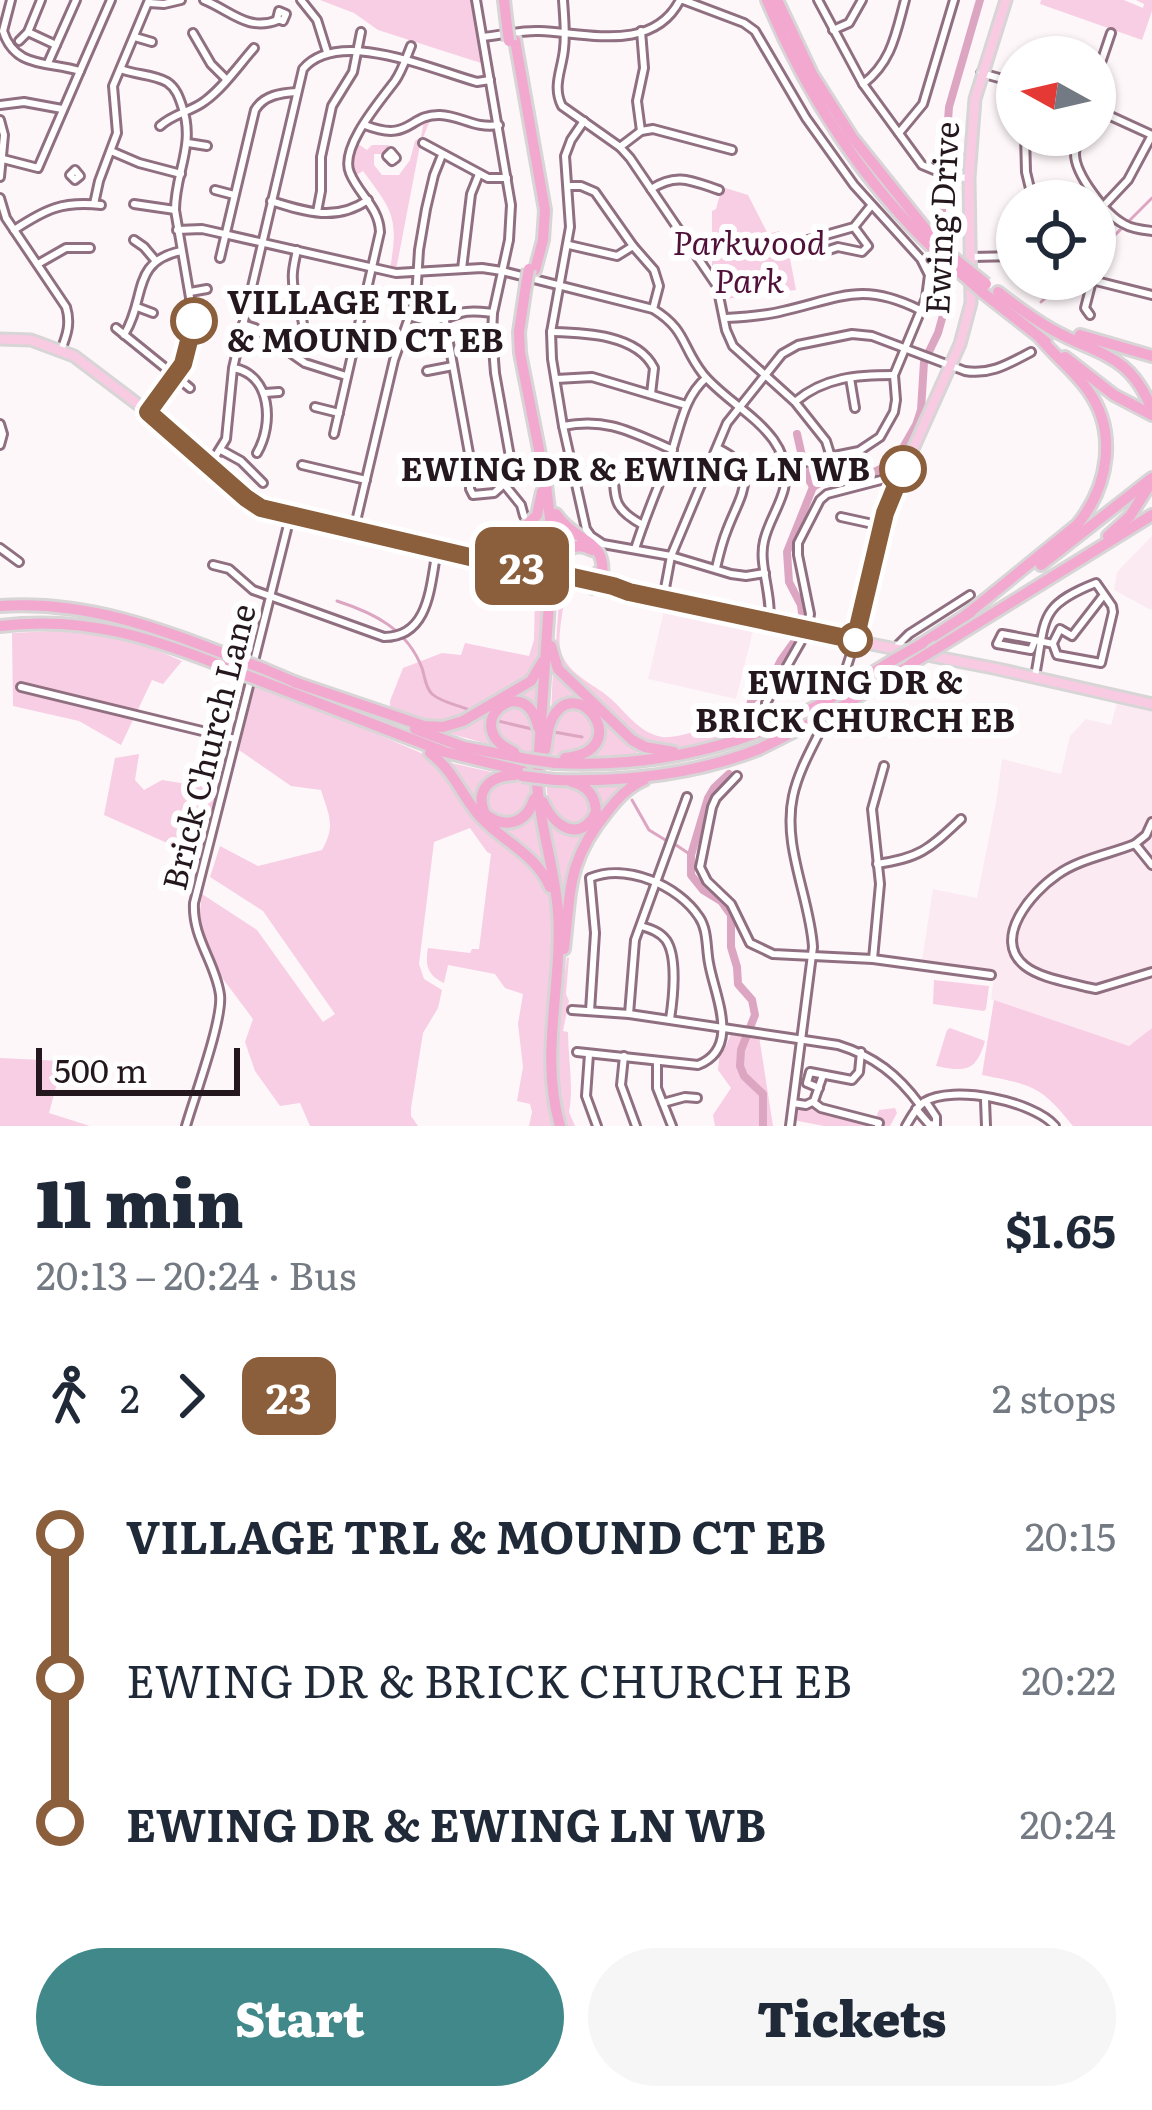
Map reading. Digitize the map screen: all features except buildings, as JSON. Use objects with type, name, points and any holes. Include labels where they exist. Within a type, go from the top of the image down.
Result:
[{"type":"highway","points":[[408,721],[430,727],[456,724],[534,678],[549,644],[556,514],[525,353],[529,285],[543,240],[545,210],[507,0]]},
{"type":"highway","points":[[766,0],[801,73],[849,150],[894,207],[1041,339],[1114,395],[1148,412]]},
{"type":"highway","points":[[777,0],[812,74],[852,137],[939,250]]},
{"type":"highway","points":[[529,285],[521,308],[520,353],[553,543],[550,592]]},
{"type":"highway","points":[[984,288],[996,291]]},
{"type":"highway","points":[[1010,300],[1052,329],[1114,359],[1137,381],[1148,412]]},
{"type":"highway","points":[[1012,300],[1055,325],[1152,356]]},
{"type":"highway","points":[[965,616],[1077,525],[1089,511],[1101,482],[1106,436],[1098,405],[1041,339]]},
{"type":"highway","points":[[505,565],[510,542],[541,509],[537,441]]},
{"type":"highway","points":[[563,1126],[549,1058],[573,871],[584,843],[627,790],[645,779],[728,760],[786,735],[821,704],[895,654],[922,643],[1034,570],[1152,479]]},
{"type":"highway","points":[[1073,564],[1125,521],[1152,479]]},
{"type":"highway","points":[[556,514],[568,531],[598,550],[603,562],[599,582]]},
{"type":"highway","points":[[0,606],[53,606],[142,622],[350,720],[430,752],[522,765],[622,763],[687,754],[841,707],[1152,515]]},
{"type":"highway","points":[[505,565],[520,538],[542,538],[550,552],[554,764]]},
{"type":"highway","points":[[556,570],[563,553],[586,546],[598,559],[599,582]]},
{"type":"highway","points":[[0,626],[58,623],[129,633],[242,667]]},
{"type":"highway","points":[[549,644],[558,669],[632,740],[674,752]]},
{"type":"highway","points":[[262,675],[408,721],[522,765]]},
{"type":"highway","points":[[294,682],[440,739],[522,765]]},
{"type":"highway","points":[[301,697],[445,752],[522,765]]},
{"type":"highway","points":[[522,765],[501,746],[491,728],[493,714],[508,702],[531,709],[554,764],[593,796],[596,809],[591,823],[577,829],[551,817],[543,802]]},
{"type":"highway","points":[[522,765],[483,790],[482,808],[494,821],[508,824],[524,817],[537,784],[554,764],[581,755],[596,742],[599,728],[594,713],[584,705],[567,705],[553,717],[554,764],[543,802],[562,914],[561,948]]},
{"type":"highway","points":[[554,764],[674,752],[806,719]]},
{"type":"highway","points":[[554,764],[607,775],[684,766],[786,735]]},
{"type":"highway","points":[[430,752],[448,768],[481,817],[541,869],[552,894],[561,948]]},
{"type":"highway","points":[[554,764],[661,776]]},
{"type":"highway","points":[[537,784],[561,948]]},
{"type":"main road","name":"Ewing Drive","points":[[855,640],[882,526],[961,344],[971,303],[969,178],[975,98],[1006,0]]},
{"type":"main road","points":[[0,339],[31,340],[74,356],[261,508],[855,640],[895,654],[1035,676],[1152,704]]},
{"type":"street","points":[[10,0],[1,31],[20,57],[80,71]]},
{"type":"street","points":[[19,41],[28,32],[41,0]]},
{"type":"street","points":[[48,64],[76,0]]},
{"type":"street","points":[[3,159],[38,168],[111,0]]},
{"type":"street","points":[[14,230],[60,205],[98,205],[99,181],[116,139],[112,95],[121,69],[149,2],[181,0]]},
{"type":"street","points":[[204,0],[247,23],[260,26],[278,20]]},
{"type":"street","points":[[301,0],[317,20],[327,52]]},
{"type":"street","points":[[446,321],[470,459],[470,489],[473,494],[494,493],[512,467],[495,373],[493,314],[511,223],[476,0]]},
{"type":"street","points":[[563,0],[565,33],[556,93],[562,106],[620,147],[717,286],[733,346],[795,402],[826,441],[830,458]]},
{"type":"street","points":[[483,37],[532,31],[614,38],[667,18],[681,0],[744,23],[762,38],[806,118],[871,206],[927,267],[928,290],[903,347],[894,375],[894,412],[880,436],[859,451],[784,466]]},
{"type":"street","points":[[818,0],[863,84],[922,165],[951,177],[969,178]]},
{"type":"street","points":[[832,30],[849,23],[862,0]]},
{"type":"street","points":[[863,84],[892,50],[904,0]]},
{"type":"street","points":[[899,133],[922,104],[954,0]]},
{"type":"street","points":[[640,131],[641,31]]},
{"type":"street","points":[[28,32],[56,45]]},
{"type":"street","points":[[317,212],[321,157],[332,106],[353,72],[362,32]]},
{"type":"street","points":[[193,33],[226,79]]},
{"type":"street","points":[[135,37],[152,42]]},
{"type":"street","points":[[334,434],[380,221],[348,164],[353,142],[397,77],[411,46]]},
{"type":"street","points":[[160,126],[209,99],[254,48]]},
{"type":"street","points":[[210,465],[221,450],[229,423],[233,368],[306,64],[327,52],[383,52],[477,82],[490,80]]},
{"type":"street","points":[[121,69],[166,82],[178,93],[188,143],[175,210],[194,321],[188,352],[176,376],[148,412]]},
{"type":"street","points":[[981,73],[996,77]]},
{"type":"street","points":[[220,258],[257,105],[282,93],[297,92]]},
{"type":"street","points":[[0,105],[24,102],[63,110]]},
{"type":"street","points":[[365,125],[390,132],[439,115],[475,126],[499,125]]},
{"type":"street","points":[[1116,119],[1152,135],[1116,194]]},
{"type":"street","points":[[0,120],[4,135],[0,177]]},
{"type":"street","points":[[584,121],[566,148],[568,245],[551,332],[563,426],[586,529],[603,544],[746,575],[765,573]]},
{"type":"street","points":[[620,147],[640,131],[665,131],[733,151]]},
{"type":"street","points":[[390,132],[391,152]]},
{"type":"street","points":[[188,143],[207,146]]},
{"type":"street","points":[[423,143],[479,174],[507,178]]},
{"type":"street","points":[[111,151],[181,175]]},
{"type":"street","points":[[354,530],[394,360],[416,298],[426,209],[442,155]]},
{"type":"street","points":[[462,269],[471,194],[479,174]]},
{"type":"street","points":[[80,177],[99,181]]},
{"type":"street","points":[[651,189],[678,179],[719,190]]},
{"type":"street","points":[[569,186],[595,192],[654,270],[658,286],[653,309]]},
{"type":"street","points":[[215,190],[234,195]]},
{"type":"street","points":[[0,198],[6,218],[66,307],[68,332],[61,350]]},
{"type":"street","points":[[271,201],[341,214],[368,200]]},
{"type":"street","points":[[134,204],[175,210]]},
{"type":"street","points":[[854,227],[868,246],[862,252],[838,248],[813,255],[808,240],[854,227],[871,206]]},
{"type":"street","points":[[1116,216],[1125,225],[1152,231]]},
{"type":"street","points":[[177,230],[202,229],[396,272],[502,271],[653,309],[679,329],[706,378],[772,438],[784,466],[783,494],[763,544],[772,605],[770,624]]},
{"type":"street","points":[[134,240],[155,260]]},
{"type":"street","points":[[568,245],[617,256],[633,246]]},
{"type":"street","points":[[38,264],[65,248],[90,248]]},
{"type":"street","points":[[292,352],[304,328],[293,285],[297,250]]},
{"type":"street","points":[[124,335],[144,276],[155,260],[182,251]]},
{"type":"street","points":[[972,257],[996,256]]},
{"type":"street","points":[[1116,286],[1152,295]]},
{"type":"street","points":[[190,292],[207,289]]},
{"type":"street","points":[[725,318],[767,315],[860,292],[895,298],[920,310]]},
{"type":"street","points":[[302,312],[325,300]]},
{"type":"street","points":[[1088,300],[1085,308],[1090,315]]},
{"type":"street","points":[[137,307],[153,313]]},
{"type":"street","points":[[410,316],[431,322],[469,311],[493,314]]},
{"type":"street","points":[[194,321],[204,322]]},
{"type":"street","points":[[244,324],[305,363],[348,376]]},
{"type":"street","points":[[116,328],[190,388]]},
{"type":"street","points":[[551,332],[584,333],[640,349],[654,368],[651,394]]},
{"type":"street","points":[[663,599],[671,556],[727,423],[782,354],[798,345],[852,334],[872,336],[964,371],[992,372],[1031,352]]},
{"type":"street","points":[[188,352],[198,355]]},
{"type":"street","points":[[427,371],[453,366]]},
{"type":"street","points":[[233,368],[255,377],[265,394],[264,436],[257,453]]},
{"type":"street","points":[[795,402],[821,384],[894,375]]},
{"type":"street","points":[[555,379],[592,377],[686,405]]},
{"type":"street","points":[[850,377],[855,408]]},
{"type":"street","points":[[635,549],[686,405],[706,378]]},
{"type":"street","points":[[265,394],[279,392]]},
{"type":"street","points":[[316,407],[339,413]]},
{"type":"street","points":[[0,424],[0,445]]},
{"type":"street","points":[[563,426],[613,424],[673,450]]},
{"type":"street","points":[[716,568],[745,485],[740,462],[717,448]]},
{"type":"street","points":[[221,450],[242,461],[263,483]]},
{"type":"street","points":[[302,465],[366,480]]},
{"type":"street","points":[[614,471],[614,496],[620,508],[643,525]]},
{"type":"street","points":[[766,703],[806,631],[810,614],[798,543],[820,500],[827,494],[900,476]]},
{"type":"street","points":[[504,484],[524,516]]},
{"type":"street","name":"Brick Church Lane","points":[[186,1126],[221,998],[196,931],[194,903],[290,517]]},
{"type":"street","points":[[841,518],[882,526]]},
{"type":"street","points":[[0,548],[19,562]]},
{"type":"street","points":[[212,565],[229,568],[253,590],[393,637],[419,621],[437,548]]},
{"type":"street","points":[[1035,676],[1038,641],[1053,606],[1096,584],[1113,612],[1101,663],[1057,655],[1053,644],[1060,629],[1072,636],[1103,596]]},
{"type":"street","points":[[895,654],[909,634],[970,595]]},
{"type":"street","points":[[1038,641],[1031,650],[997,644],[1002,634],[1038,641],[1053,644]]},
{"type":"street","name":"Ewing Drive","points":[[790,1126],[813,955],[811,917],[790,812],[797,779],[841,686],[855,640]]},
{"type":"street","points":[[21,687],[235,739]]},
{"type":"street","points":[[873,959],[879,903],[872,809],[884,766]]},
{"type":"street","points":[[737,776],[712,807],[701,871],[731,904],[750,943],[773,954],[873,959],[991,975]]},
{"type":"street","points":[[629,1014],[640,926],[686,797]]},
{"type":"street","points":[[877,864],[916,856],[961,819]]},
{"type":"street","points":[[1152,822],[1135,844],[1058,874],[1034,896],[1015,923],[1012,936],[1012,949],[1028,970],[1086,987],[1152,972]]},
{"type":"street","points":[[1135,844],[1152,865]]},
{"type":"street","points":[[577,1052],[698,1065],[712,1057],[722,1027],[722,1003],[709,967],[704,925],[680,897],[627,874],[590,878],[595,933],[590,1011]]},
{"type":"street","points":[[640,926],[664,937],[670,948],[670,1019]]},
{"type":"street","points":[[572,1010],[741,1029],[862,1052],[893,1073],[920,1105]]},
{"type":"street","points":[[819,1088],[809,1084],[811,1072],[852,1080],[859,1072],[862,1052]]},
{"type":"street","points":[[589,1053],[586,1096],[597,1126]]},
{"type":"street","points":[[624,1056],[621,1085],[636,1126]]},
{"type":"street","points":[[658,1060],[657,1088],[672,1126]]},
{"type":"street","points":[[794,1103],[813,1102],[823,1075]]},
{"type":"street","points":[[908,1124],[920,1105],[945,1096],[1012,1101],[1033,1108],[1055,1126]]},
{"type":"street","points":[[663,1103],[697,1098]]},
{"type":"street","points":[[985,1098],[986,1126]]},
{"type":"street","points":[[813,1102],[820,1108],[880,1121]]},
{"type":"shaded area","points":[[1152,536],[1151,610],[1114,590],[1117,572]]},
{"type":"shaded area","points":[[665,606],[754,627],[736,699],[648,679]]},
{"type":"shaded area","points":[[1118,699],[1152,707],[1152,1028],[1129,1046],[991,999],[995,970],[922,960],[933,889],[977,898],[1002,759],[1061,774],[1070,736],[1086,719],[1111,725]]},
{"type":"green space","points":[[320,0],[473,0],[484,64],[378,30],[354,13]]},
{"type":"green space","points":[[1041,0],[1124,0],[1143,8],[1136,0],[1152,0],[1152,11],[1142,40],[1040,4]]},
{"type":"green space","points":[[431,118],[420,145],[396,270],[390,269],[391,216],[363,171],[353,177],[349,169],[355,142],[367,150],[372,145],[389,145],[385,154],[374,154],[374,165],[382,175],[399,175],[421,137],[424,121]]},
{"type":"green space","name":"Parkwood Park","points":[[722,187],[748,195],[768,234],[779,231],[788,248],[796,290],[725,299],[712,270],[712,211]]},
{"type":"green space","points":[[540,582],[546,583],[536,672],[461,719],[440,726],[390,712],[403,668],[442,653],[461,655],[465,643],[529,656]]},
{"type":"green space","points":[[559,598],[564,599],[560,642],[566,663],[640,727],[670,737],[735,719],[736,735],[674,750],[644,744],[555,659]]},
{"type":"green space","points":[[53,631],[119,639],[182,661],[163,684],[152,680],[121,745],[79,721],[13,706],[12,633]]},
{"type":"green space","points":[[553,668],[639,748],[635,755],[588,756],[598,741],[586,705],[551,715]]},
{"type":"green space","points":[[538,679],[538,717],[522,701],[493,710],[499,747],[433,729],[447,728]]},
{"type":"green space","points":[[256,682],[435,759],[465,802],[528,858],[548,891],[553,919],[545,1074],[554,1126],[529,1126],[530,1104],[517,1101],[523,1067],[518,1024],[523,994],[505,988],[495,974],[448,965],[444,983],[428,969],[428,948],[470,953],[479,949],[491,854],[470,828],[434,842],[419,964],[424,979],[442,990],[438,1008],[423,1033],[411,1108],[418,1126],[310,1126],[300,1103],[280,1106],[255,1071],[245,1042],[253,1019],[220,975],[198,927],[202,894],[257,930],[323,1022],[335,1014],[263,911],[210,877],[220,846],[258,866],[322,850],[329,834],[321,790],[291,786],[239,750]]},
{"type":"green space","points":[[521,705],[536,724],[535,753],[515,750],[497,738],[495,716],[502,708]]},
{"type":"green space","points":[[574,707],[594,716],[593,743],[570,756],[548,754],[550,728],[558,714]]},
{"type":"green space","points":[[139,754],[135,780],[144,790],[162,780],[219,789],[201,858],[104,815],[115,758]]},
{"type":"green space","points":[[447,762],[500,774],[479,803],[503,825],[534,807],[548,876],[481,815]]},
{"type":"green space","points":[[502,778],[532,780],[531,805],[510,821],[487,813],[484,793]]},
{"type":"green space","points":[[637,780],[582,841],[566,912],[548,819],[567,829],[594,821],[585,785]]},
{"type":"green space","points":[[546,782],[586,791],[594,811],[580,826],[562,823],[549,808]]},
{"type":"green space","points":[[567,957],[569,1001],[563,1031],[568,1032],[569,1112],[575,1126],[567,1126],[558,1063]]},
{"type":"green space","points":[[934,980],[989,986],[986,1009],[933,1004]]},
{"type":"green space","points":[[994,1000],[1129,1046],[1152,1028],[1152,1126],[1073,1126],[1034,1089],[982,1075]]},
{"type":"green space","points":[[950,1028],[985,1041],[978,1059],[968,1067],[936,1066]]},
{"type":"green space","points":[[732,1031],[759,1036],[773,1126],[715,1126],[713,1115],[731,1088],[718,1070],[720,1048],[726,1046]]},
{"type":"green space","points":[[0,1058],[63,1061],[49,1113],[90,1126],[0,1126]]},
{"type":"green space","points":[[798,1105],[874,1123],[879,1110],[895,1108],[897,1113],[890,1126],[824,1126],[793,1120]]},
{"type":"waterway","points":[[813,487],[884,467],[897,458],[916,425],[924,362],[947,301],[941,226],[943,195],[950,181],[949,107],[980,0]]},
{"type":"waterway","points":[[1128,222],[1152,198]]},
{"type":"waterway","points":[[1116,234],[1123,227]]},
{"type":"waterway","points":[[747,719],[751,701],[770,682],[803,622],[801,605],[789,582],[787,552],[813,487],[797,434]]},
{"type":"waterway","points":[[337,601],[376,617],[398,633],[416,654],[432,694],[467,709]]},
{"type":"waterway","points":[[498,721],[532,729]]},
{"type":"waterway","points":[[554,732],[582,737]]},
{"type":"waterway","points":[[729,774],[708,798],[691,855],[691,875],[731,915],[738,984],[752,1000],[755,1015],[740,1066],[763,1094],[763,1126]]},
{"type":"waterway","points":[[632,800],[649,830],[667,841]]},
{"type":"waterway","points":[[673,843],[691,855]]},
{"type":"bus line","name":"23","points":[[194,321],[183,364],[148,412],[261,508],[770,624],[855,640],[885,513],[903,469]]},
{"type":"place","name":"VILLAGE TRL & MOUND CT EB","points":[[194,321]]},
{"type":"place","name":"EWING DR & EWING LN WB","points":[[903,469]]},
{"type":"place","name":"EWING DR & BRICK CHURCH EB","points":[[855,640]]}]
